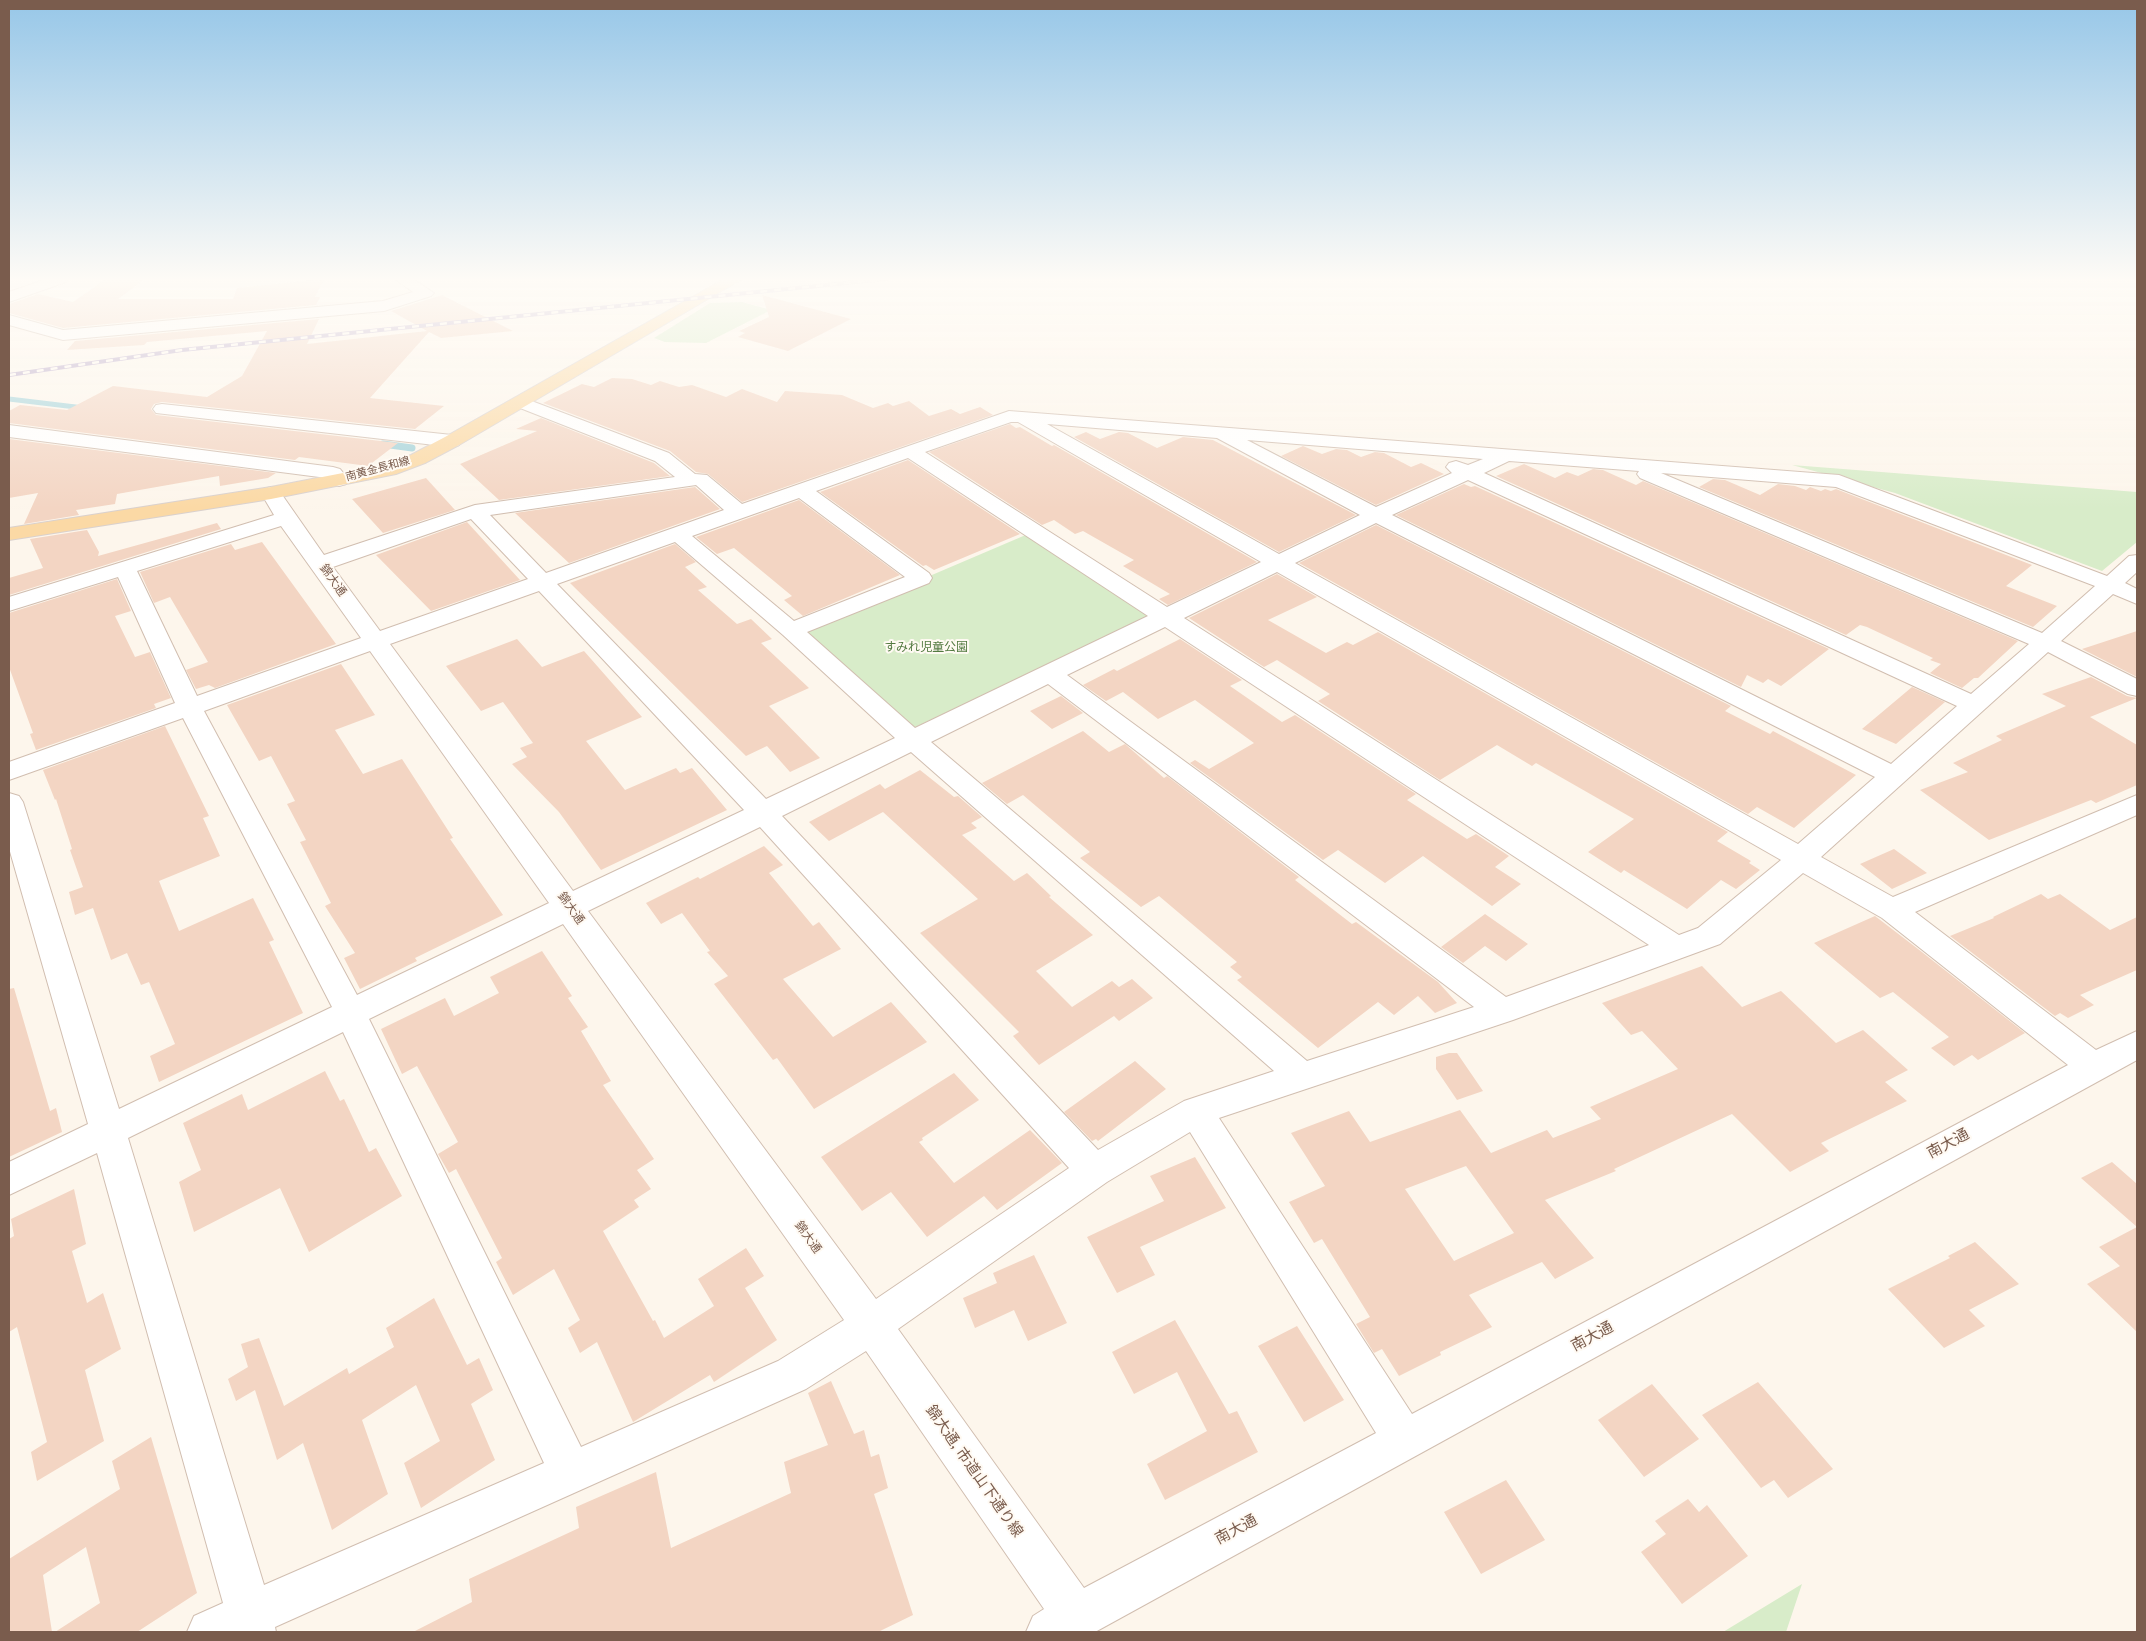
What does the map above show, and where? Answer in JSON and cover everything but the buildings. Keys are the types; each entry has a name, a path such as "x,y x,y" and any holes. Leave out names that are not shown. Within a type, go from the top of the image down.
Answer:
{"main road":[{"name":"南黄金長和線","path":"9,534 271,493 389,470 418,459 452,441 601,356"}],"street":[{"path":"521,402 662,457 691,480"},
{"path":"162,409 452,441"},
{"path":"9,770 190,708 376,640 1009,416 1839,481 2112,585 2137,597"},
{"path":"1019,416 1798,859 1892,910 2094,1067"},
{"path":"9,431 333,473 339,480"},
{"path":"1214,431 1376,515 1894,776"},
{"path":"1416,448 1975,705"},
{"path":"910,451 1675,947"},
{"path":"9,1179 1376,515 1466,472 1507,455"},
{"path":"1626,465 2075,654 2137,689"},
{"path":"320,564 475,511 691,480 700,479 740,512"},
{"path":"791,630 921,578 801,490"},
{"name":"錦大通","path":"271,493 286,518 870,1325"},
{"path":"475,511 763,813 1094,1171"},
{"path":"9,604 286,518"},
{"path":"678,534 791,630 913,740 1302,1076"},
{"path":"210,1632 251,1623 571,1473 792,1375 870,1325 1094,1171 1196,1111 1502,1011 1709,936 1741,911 2137,562"},
{"path":"124,567 190,708 351,1014 571,1473"},
{"path":"1050,674 1502,1011"},
{"path":"9,802 108,1131 251,1623"},
{"path":"1892,910 2137,804"},
{"name":"南大通","path":"1063,1625 2137,1044"},
{"path":"1196,1111 1404,1440"},
{"name":"錦大通, 市道山下通り線","path":"870,1325 1063,1625"}],"green space":[{"path":"1792,465 2137,492 2137,542 2102,571 1895,493"},
{"name":"すみれ児童公園","path":"1028,534 1148,610 1149,618 911,729 803,630"},
{"path":"1802,1584 1786,1632 1723,1632"}],"waterway":[{"path":"9,399 84,408"},
{"path":"383,444 412,448"}],"railway":[{"path":"9,375 143,356"}]}
